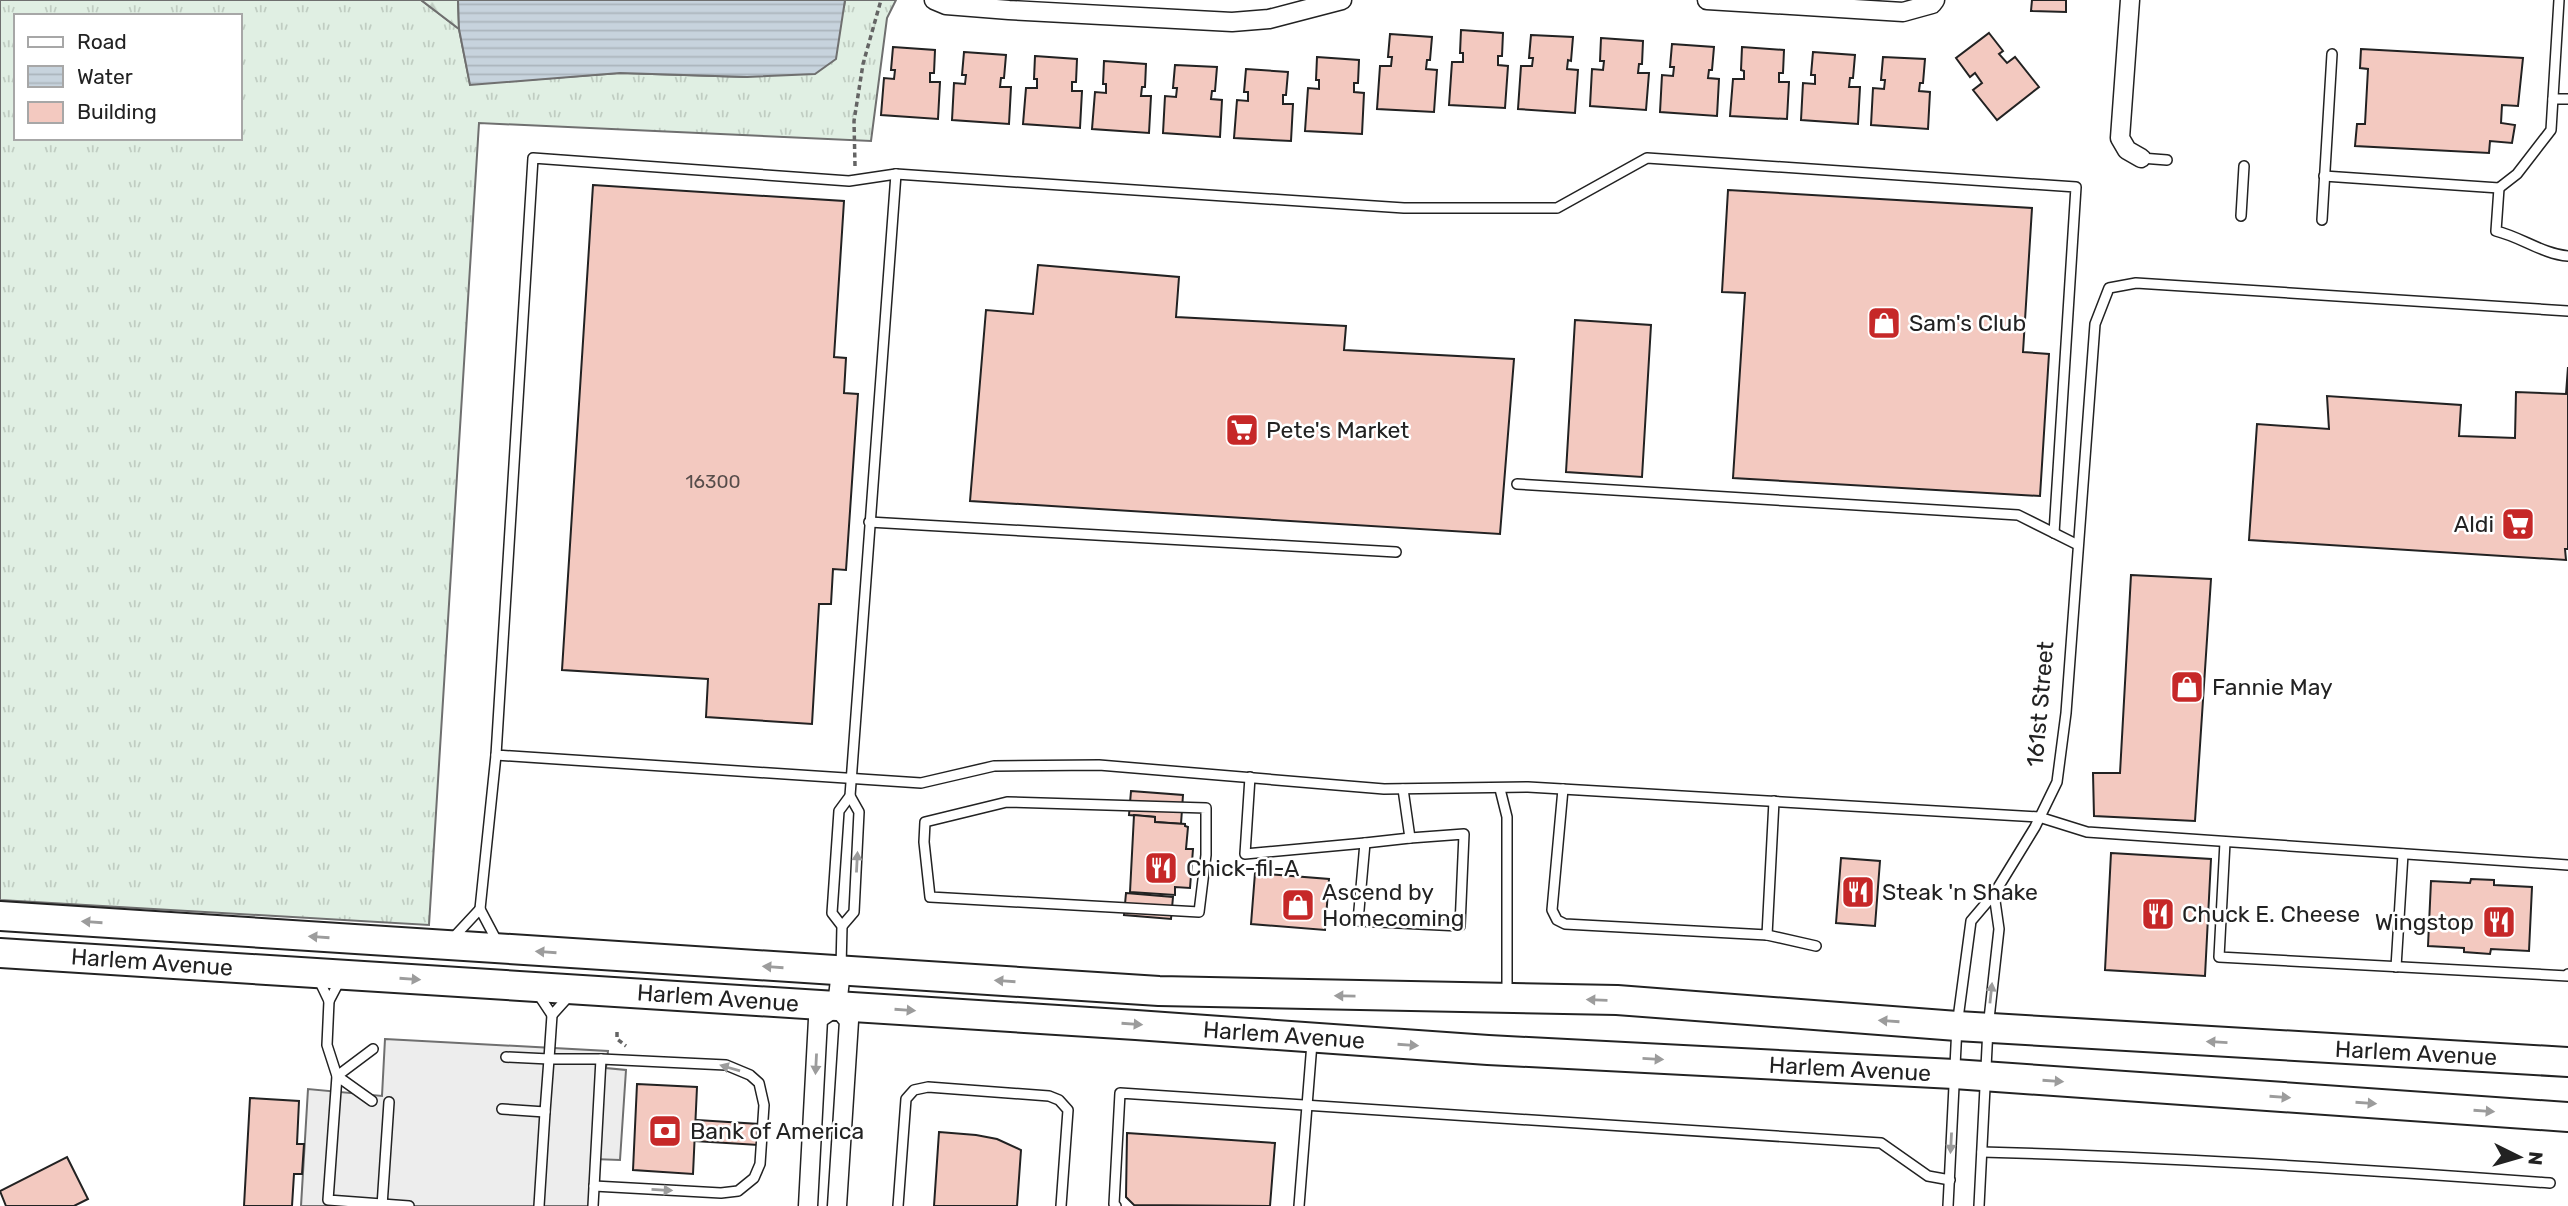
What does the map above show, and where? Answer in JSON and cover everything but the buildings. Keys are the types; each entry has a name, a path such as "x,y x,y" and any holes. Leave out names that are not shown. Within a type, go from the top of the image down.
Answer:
{"main road":[{"name":"Harlem Avenue","path":"0,916 1159,991 1616,1000 1957,1026 2568,1062"},
{"name":"Harlem Avenue","path":"0,953 1500,1051 1954,1074 2568,1117"}],"street":[{"path":"934,0 946,5 1009,10 1232,22 1269,19 1342,0"},
{"path":"1707,0 1903,12 1933,2"},
{"path":"2130,0 2120,138 2127,150 2141,158"},
{"path":"837,1206 849,1021 837,1006 841,971"},
{"path":"808,1206 818,1019 837,1006"}],"lane":[{"path":"2324,176 2499,188 2517,174 2551,130 2559,0"},
{"path":"2322,220 2332,54"},
{"path":"2553,99 2568,99"},
{"path":"501,949 480,909 496,755 533,158 855,180 896,174 1404,208 1557,208 1647,158 2076,187 2054,533"},
{"path":"2141,158 2166,160"},
{"path":"2241,216 2244,166"},
{"path":"841,971 842,926 832,913 838,811 849,796 851,778 896,174"},
{"path":"2499,188 2496,232 2510,234 2557,255 2568,256"},
{"name":"161st Street","path":"1948,1206 1957,1026 1971,921 1994,894 2057,782 2066,713 2095,324 2109,288 2136,283 2568,311"},
{"path":"1517,484 2018,515 2078,545"},
{"path":"869,522 1396,552"},
{"path":"496,755 921,782 994,766 1099,765 1403,789 1528,787 2039,817 2087,832 2568,865"},
{"path":"1250,777 1245,854 1410,838 1464,834 1460,926 1358,921 1365,843"},
{"path":"1403,789 1410,838"},
{"path":"1500,789 1507,817 1507,997"},
{"path":"1563,789 1552,910 1557,920 1565,924 1767,935 1816,946"},
{"path":"842,926 855,912 859,812 849,796"},
{"path":"1767,935 1774,801"},
{"path":"1007,802 1098,804 1206,808 1206,855 1199,912 930,897 923,842 925,822 1007,802"},
{"path":"2225,842 2219,957 2568,974"},
{"path":"2396,967 2403,854"},
{"path":"1979,1206 1988,1028 1999,929 1994,894"},
{"path":"446,946 480,909"},
{"path":"330,974 327,1045 337,1076 328,1200 409,1206"},
{"path":"329,1001 330,974"},
{"path":"533,986 552,1015 539,1206"},
{"path":"552,1015 575,989"},
{"path":"1299,1206 1312,1037"},
{"path":"337,1076 373,1049"},
{"path":"506,1057 726,1065 750,1074 759,1083 764,1105 761,1164 754,1178 738,1191 722,1193 594,1186"},
{"path":"593,1206 601,1059"},
{"path":"337,1076 372,1101"},
{"path":"898,1206 906,1099 914,1090 928,1087 1049,1096 1059,1100 1068,1110 1061,1206"},
{"path":"1116,1206 1120,1093 1881,1143 1928,1176 1950,1181"},
{"path":"382,1205 389,1102"},
{"path":"502,1109 545,1112"},
{"path":"1982,1152 2246,1161 2550,1183"}],"path":[{"path":"855,180 854,121 863,64 881,0"},
{"path":"617,1032 617,1039 632,1050"}],"green space":[{"path":"0,0 421,0 459,29 470,84 620,73 747,77 844,7 845,0 896,0 887,18 871,141 479,123 429,925 0,900"},
{"path":"421,0 458,0 459,29"}],"shaded area":[{"path":"385,1039 608,1051 606,1068 626,1070 620,1160 593,1159 589,1206 301,1206 308,1089 382,1096"}],"water":[{"path":"458,0 845,0 836,59 815,74 747,77 620,73 470,85 459,29"}],"place":[{"name":"Sam's Club","path":"1884,323"},
{"name":"Pete's Market","path":"1242,430"},
{"name":"Aldi","path":"2518,524"},
{"name":"Fannie May","path":"2187,687"},
{"name":"Chick-fil-A","path":"1161,868"},
{"name":"Steak 'n Shake","path":"1858,892"},
{"name":"Ascend by Homecoming","path":"1298,905"},
{"name":"Chuck E. Cheese","path":"2158,914"},
{"name":"Wingstop","path":"2499,922"},
{"name":"Bank of America","path":"665,1131"}]}
